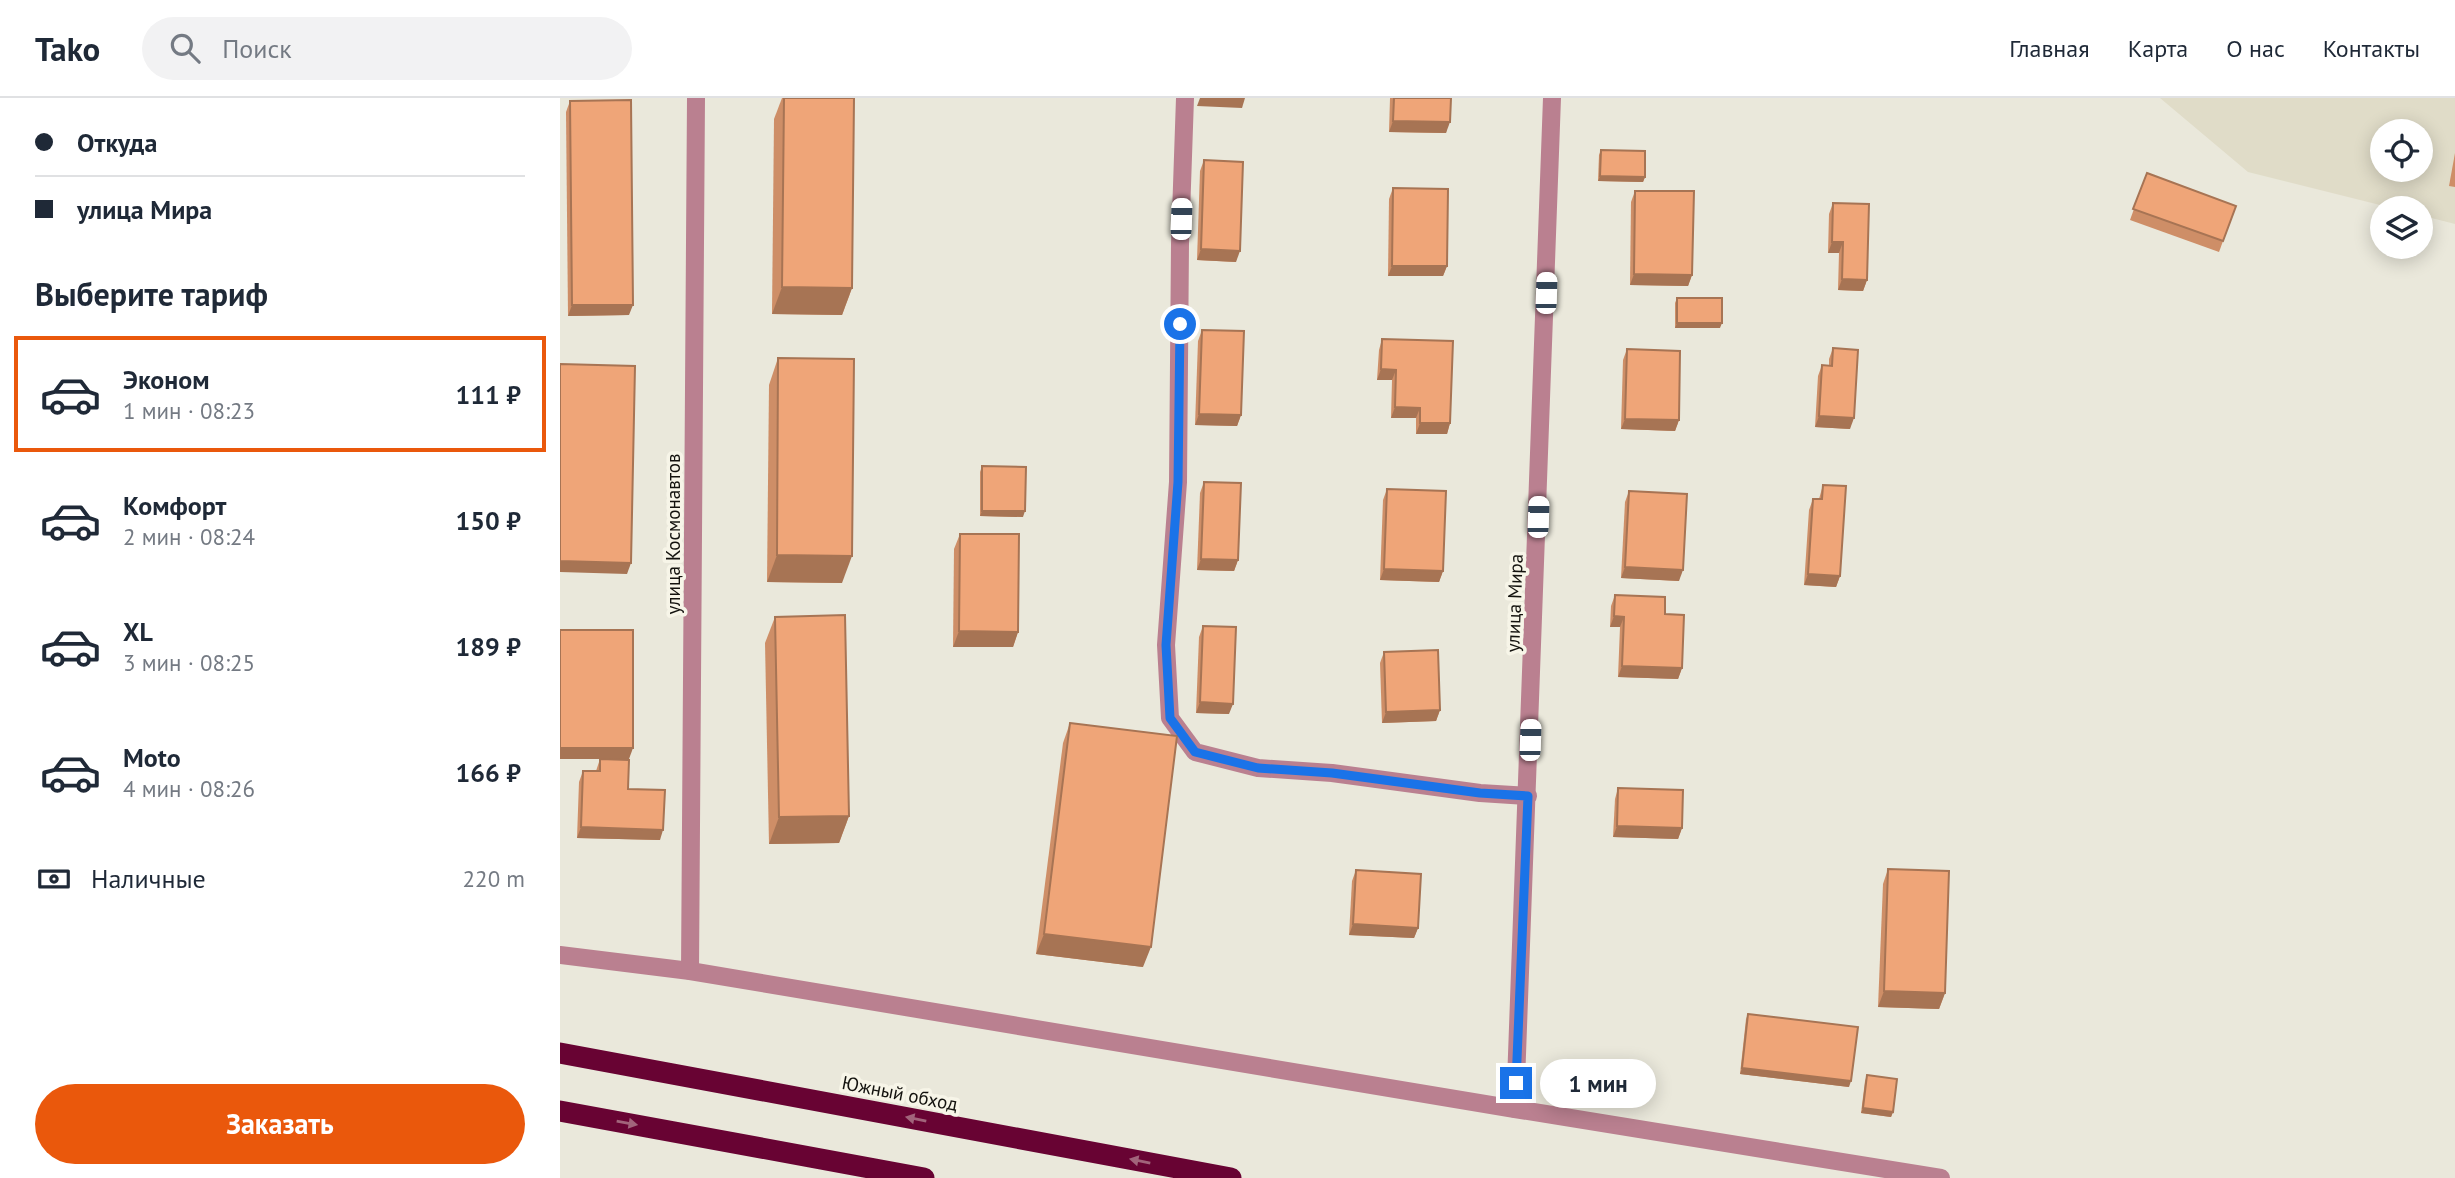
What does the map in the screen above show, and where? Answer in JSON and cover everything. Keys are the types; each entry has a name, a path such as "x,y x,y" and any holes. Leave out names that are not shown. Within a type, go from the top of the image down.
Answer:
{"highway":[{"name":"Южный обход","path":"560,1053 1231,1178"},
{"path":"560,1111 924,1178"}],"street":[{"name":"улица Космонавтов","path":"690,971 696,98"},
{"path":"1185,98 1180,244 1178,482 1166,645 1170,718 1195,752 1258,768 1332,773 1480,793 1528,796"},
{"name":"улица Мира","path":"1515,1110 1552,98"},
{"path":"560,955 690,971 1515,1110 1941,1178"}],"shaded area":[{"path":"2160,98 2455,98 2455,224 2433,218 2433,196 2370,196 2370,202 2248,172"}],"building":[{"path":"784,98 854,98 852,288 782,287"},
{"path":"1394,98 1451,98 1450,122 1393,121"},
{"path":"631,100 633,305 572,305 570,101"},
{"path":"1601,150 1645,151 1645,177 1600,176"},
{"path":"1204,160 1243,162 1240,251 1201,249"},
{"path":"2147,173 2236,206 2223,241 2133,209"},
{"path":"1393,188 1448,189 1447,266 1392,266"},
{"path":"1635,191 1694,191 1692,275 1634,274"},
{"path":"1833,203 1869,204 1867,280 1842,279 1843,242 1832,242"},
{"path":"1677,298 1722,298 1722,323 1677,323"},
{"path":"1202,330 1244,331 1241,415 1199,414"},
{"path":"1382,339 1453,341 1450,423 1420,423 1420,408 1395,407 1396,370 1381,369"},
{"path":"1833,348 1858,350 1854,418 1819,416 1822,365 1832,366"},
{"path":"1627,349 1680,351 1679,420 1625,419"},
{"path":"778,358 854,359 852,556 777,555"},
{"path":"560,364 635,366 631,563 560,561"},
{"path":"982,466 1026,467 1025,511 982,511"},
{"path":"1204,482 1241,483 1238,560 1201,559"},
{"path":"1823,485 1846,486 1840,576 1808,574 1813,499 1822,499"},
{"path":"1387,489 1446,491 1443,571 1384,569"},
{"path":"1629,491 1687,494 1683,570 1625,567"},
{"path":"960,534 1019,534 1018,632 959,631"},
{"path":"1615,595 1665,597 1665,614 1684,615 1682,668 1622,666 1624,617 1614,616"},
{"path":"845,615 849,816 779,817 775,617"},
{"path":"1203,626 1236,627 1233,704 1200,702"},
{"path":"560,630 633,630 633,748 560,748"},
{"path":"1438,650 1440,710 1386,712 1384,652"},
{"path":"1070,723 1177,736 1151,947 1044,934"},
{"path":"600,759 629,760 628,789 665,790 663,830 581,827 583,771 600,771"},
{"path":"1618,788 1683,790 1682,828 1617,826"},
{"path":"1888,869 1949,871 1945,993 1884,991"},
{"path":"1356,870 1421,874 1418,928 1353,924"},
{"path":"1748,1014 1858,1027 1851,1081 1742,1068"},
{"path":"1867,1075 1897,1079 1893,1112 1863,1108"}],"route":[{"path":"1180,324 1178,482 1166,645 1170,718 1195,752 1258,768 1332,773 1480,793 1528,796 1516,1083"}]}
